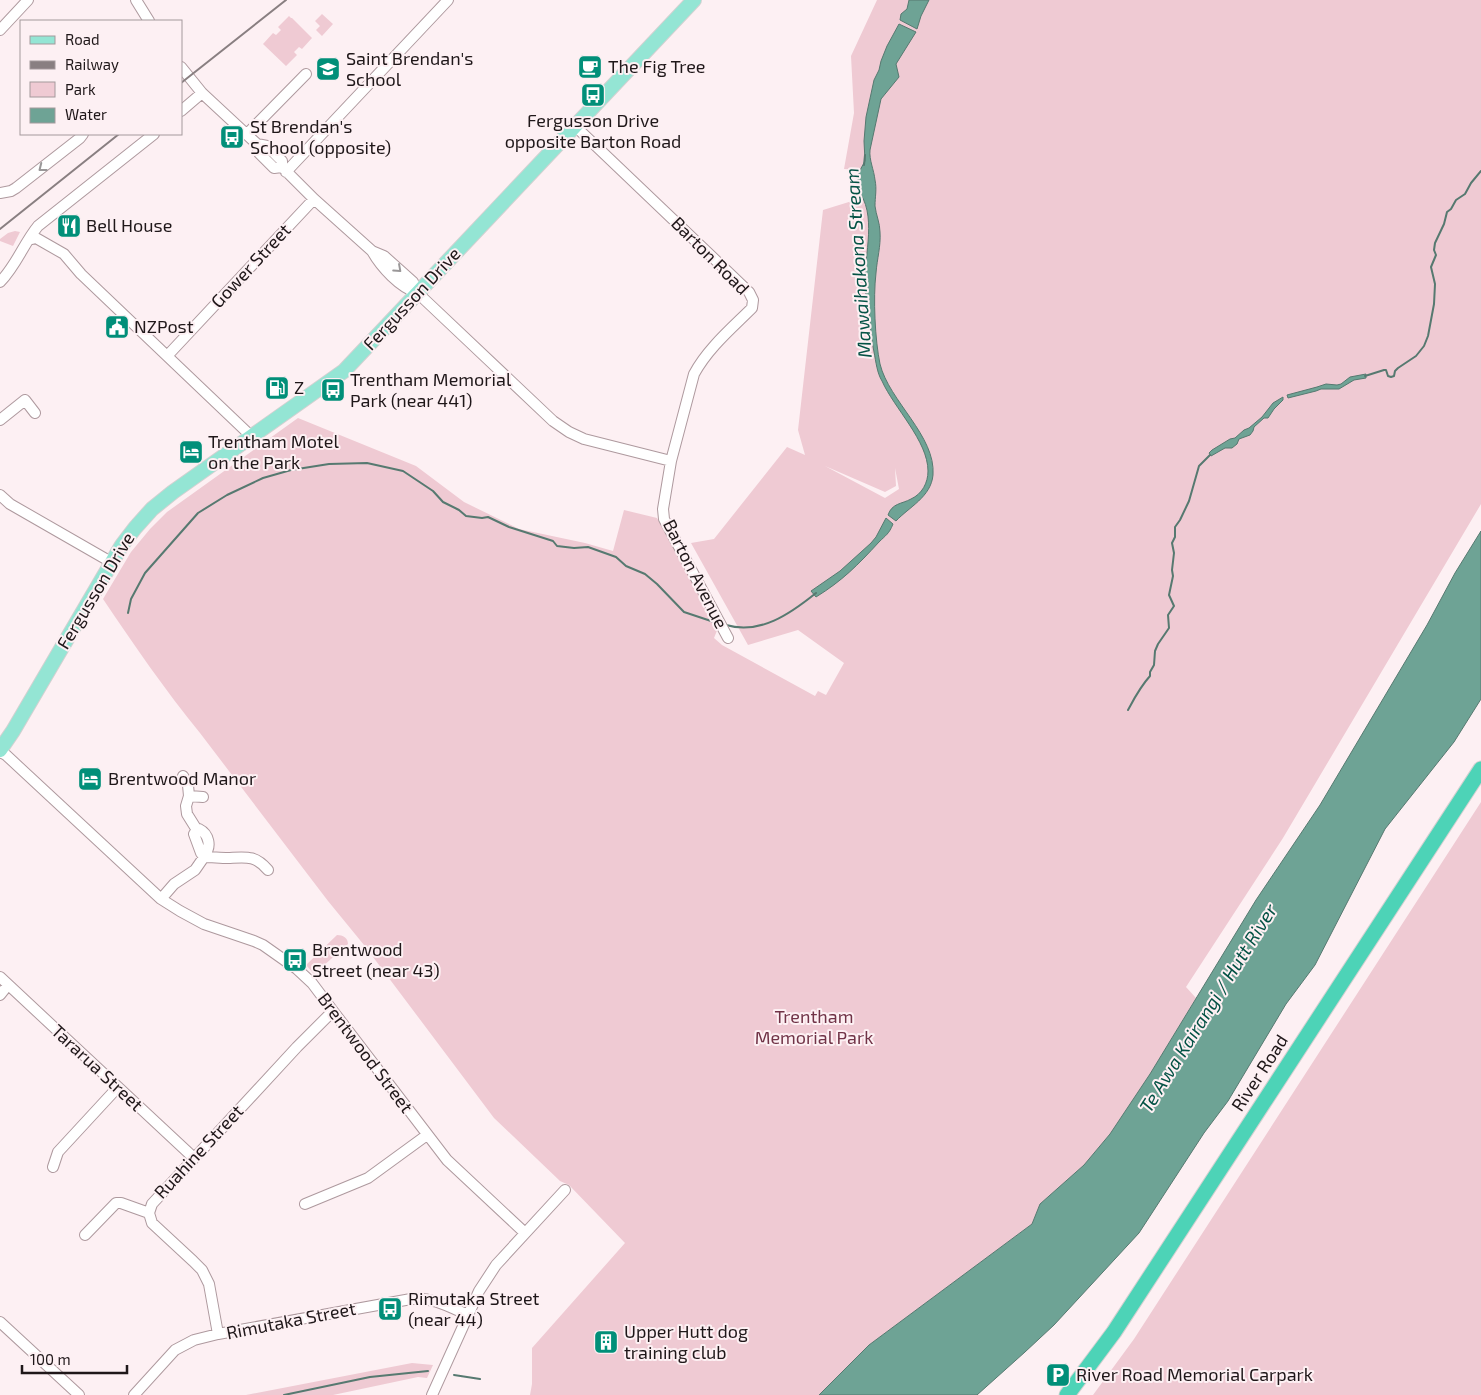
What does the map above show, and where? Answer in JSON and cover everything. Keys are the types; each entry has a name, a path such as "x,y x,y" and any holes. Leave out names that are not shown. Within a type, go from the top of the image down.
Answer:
{"highway":[{"name":"River Road","path":"1068,1395 1125,1316 1481,769"},
{"name":"River Road","path":"1078,1395 1170,1262 1481,785"}],"main road":[{"name":"Fergusson Drive","path":"0,751 14,731 111,562 135,528 152,509 173,492 344,371 694,0"}],"street":[{"path":"0,30 28,0"},
{"path":"136,0 148,20"},
{"path":"284,170 448,0"},
{"path":"182,68 202,92 258,144 259,153 274,168 284,170 372,251 378,262 407,289 418,293 553,421 568,432 584,439 671,461"},
{"path":"247,134 306,74"},
{"path":"182,110 202,92"},
{"name":"Barton Road","path":"575,126 749,292 753,300 752,308 700,362 694,374 671,461"},
{"path":"0,282 44,220 153,135"},
{"path":"0,193 16,188 81,136"},
{"name":"Gower Street","path":"168,355 314,199"},
{"path":"44,220 43,234 52,247"},
{"path":"31,238 36,238 64,254 81,274 251,436"},
{"path":"31,238 33,243 81,274"},
{"path":"0,420 25,400 35,413"},
{"name":"Barton Avenue","path":"671,461 663,509 664,519 728,638"},
{"path":"0,495 10,504 111,562"},
{"name":"Brentwood Street","path":"0,751 161,899 198,921 254,941 271,950 297,969 312,983 447,1160 525,1232"},
{"path":"184,776 188,785 189,796 186,806 187,814 197,830 194,834 201,853 204,856 223,858 250,857 262,863 268,870"},
{"path":"189,796 204,797"},
{"path":"161,899 174,884 195,870 204,856"},
{"name":"Tararua Street","path":"0,977 194,1158"},
{"path":"0,994 8,985"},
{"name":"Ruahine Street","path":"218,1334 209,1284 202,1270 152,1223 150,1213 152,1204 297,1047 333,1011"},
{"path":"53,1167 58,1152 118,1087"},
{"path":"305,1204 368,1178 427,1135"},
{"path":"432,1395 479,1291 496,1265 565,1190"},
{"path":"85,1235 116,1203 150,1213"},
{"name":"Rimutaka Street","path":"134,1395 176,1350 194,1340 218,1334 423,1298 434,1300 468,1315"},
{"path":"0,1322 75,1394"}],"green space":[{"name":"Trentham Memorial Park","path":"877,0 1481,0 1481,504 1283,838 1186,987 1196,998 1150,1074 1110,1134 1084,1165 1040,1204 1032,1224 869,1345 819,1395 530,1395 532,1384 532,1348 625,1243 569,1185 560,1181 494,1118 364,945 174,700 103,599 131,552 167,512 298,418 416,466 464,502 519,529 613,551 624,510 657,518 718,628 714,638 722,645 815,696 818,691 826,695 844,663 798,630 748,645 691,543 714,539 787,447 805,455 798,430 823,210 865,197 860,170 844,169 854,113 851,56","holes":["825,466 885,492 896,486 895,468 899,489 885,498"]},
{"path":"322,14 333,24 322,36 316,30 320,26 315,21"},
{"path":"289,16 312,38 302,49 299,47 294,52 297,55 286,66 263,44 273,33 276,35 281,30 278,27"},
{"path":"20,232 13,246 0,241 8,233"},
{"path":"1481,802 1481,1395 1093,1395 1134,1339"},
{"path":"337,935 345,937 348,944 314,974 306,965"},
{"path":"412,1363 433,1365 427,1378 418,1377 333,1395 246,1395"}],"water":[{"path":"909,0 929,0 917,29 900,20 901,14 907,9"},
{"path":"899,24 916,32 896,64 899,77 881,99 870,150 876,183 875,206 880,232 875,283 876,331 878,354 885,378 927,446 932,461 933,475 924,496 896,521 888,515 892,508 911,499 926,484 928,475 927,460 917,436 887,391 878,371 865,288 869,235 867,210 857,189 859,172 865,161 866,117 874,80 887,46"},
{"path":"1366,374 1366,378 1354,380 1339,389 1321,389 1288,398 1287,395 1326,384 1341,384 1350,377"},
{"path":"1283,397 1283,400 1268,418 1264,418 1254,427 1250,435 1239,439 1232,448 1225,448 1211,456 1209,453 1212,450 1249,428 1262,417 1273,403"},
{"path":"886,518 893,524 887,534 849,572 816,597 811,591 840,571 871,543"},
{"name":"Te Awa Kairangi / Hutt River","path":"1481,531 1481,699 1454,742 1385,829 1315,965 1286,1004 1228,1101 1204,1133 1139,1233 1054,1325 977,1395 819,1395 869,1345 1032,1224 1040,1204 1084,1165 1110,1134 1150,1074 1256,900 1320,805"}],"waterway":[{"name":"Mawaihakona Stream","path":"864,165 865,155"},
{"path":"1365,376 1384,370 1386,370 1388,376 1394,376 1395,371 1416,356 1424,346 1428,336 1434,304 1435,284 1431,267 1436,255 1434,250 1435,243 1444,224 1447,212 1456,200 1465,194 1481,171"},
{"path":"1128,710 1140,688 1150,676 1154,665 1155,651 1169,628 1168,615 1174,606 1169,595 1173,576 1174,553 1172,543 1175,537 1175,527 1189,501 1199,466 1210,455"},
{"name":"Mawaihakona Stream","path":"128,613 131,599 145,573 198,513 227,495 263,478 291,470 329,464 367,463 403,471 433,491 443,502 466,516 488,517 509,527 553,541 557,546 588,547 616,557 626,566 645,574 684,612 714,622"},
{"name":"Mawaihakona Stream","path":"726,625 739,627 763,625 785,615 816,593"},
{"path":"284,1395 370,1377 428,1371"},
{"path":"454,1375 480,1379"}],"railway":[{"path":"182,82 286,0"},
{"path":"0,229 118,135"}],"place":[{"name":"The Fig Tree","path":"590,67"},
{"name":"Saint Brendan's School","path":"328,69"},
{"name":"Fergusson Drive opposite Barton Road","path":"593,95"},
{"name":"St Brendan's School (opposite)","path":"232,137"},
{"name":"Bell House","path":"69,226"},
{"name":"NZPost","path":"117,327"},
{"name":"Z","path":"277,388"},
{"name":"Trentham Memorial Park (near 441)","path":"333,390"},
{"name":"Trentham Motel on the Park","path":"191,452"},
{"name":"Brentwood Manor","path":"90,779"},
{"name":"Brentwood Street (near 43)","path":"295,960"},
{"name":"Rimutaka Street (near 44)","path":"390,1309"},
{"name":"Upper Hutt dog training club","path":"606,1342"},
{"name":"River Road Memorial Carpark","path":"1058,1375"}]}
